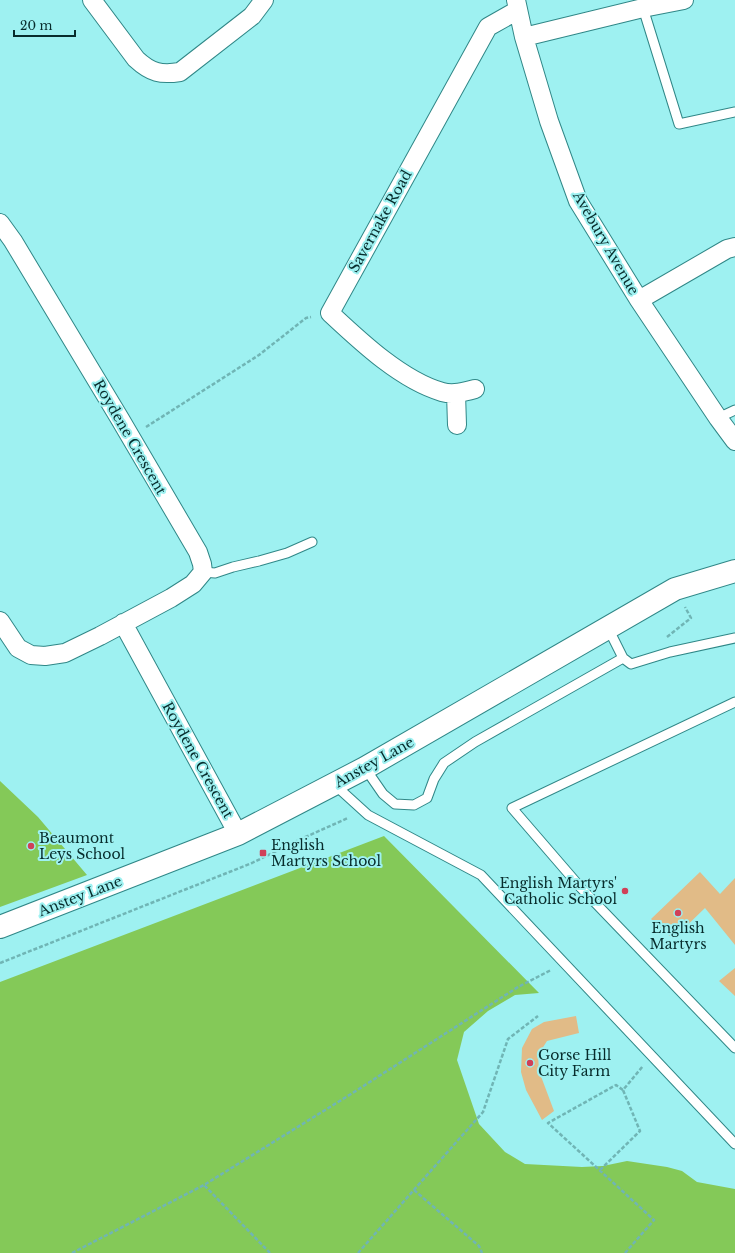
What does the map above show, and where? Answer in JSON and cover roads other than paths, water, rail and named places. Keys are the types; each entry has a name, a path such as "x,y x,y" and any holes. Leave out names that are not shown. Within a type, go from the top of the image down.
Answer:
{"main road":[{"name":"Anstey Lane","path":"0,927 238,834 365,768 675,589 735,570"}],"street":[{"path":"92,0 136,59 144,66 160,73 171,74 180,72 252,16 264,0"},
{"path":"524,37 643,8 684,0"},
{"name":"Avebury Avenue","path":"517,5 524,37 549,121 578,201 639,300 735,441"},
{"name":"Savernake Road","path":"456,393 443,392 410,378 365,345 330,313 488,27 517,5"},
{"name":"Roydene Crescent","path":"0,223 14,241 198,552 203,572"},
{"path":"639,300 727,249 735,247"},
{"path":"457,425 456,393 475,389"},
{"path":"0,621 18,648 31,655 46,656 64,653 147,612 193,584 203,572"},
{"name":"Roydene Crescent","path":"123,623 238,834"}],"lane":[{"path":"643,8 679,124 735,112"},
{"path":"718,418 735,410"},
{"path":"203,572 215,573 259,561 287,553 312,542"},
{"path":"608,628 623,658 632,664 670,652 735,638"},
{"path":"365,768 383,794 395,804 414,805 427,798 434,779 444,762 475,742 623,658"},
{"path":"735,702 512,808 581,888 735,1048"},
{"path":"335,784 368,815 481,875 735,1144"}],"place":[{"name":"Beaumont Leys School","path":"31,846"},
{"name":"English Martyrs School","path":"263,853"},
{"name":"English Martyrs' Catholic School","path":"625,891"},
{"name":"English Martyrs","path":"678,913"},
{"name":"Gorse Hill City Farm","path":"530,1063"}]}
